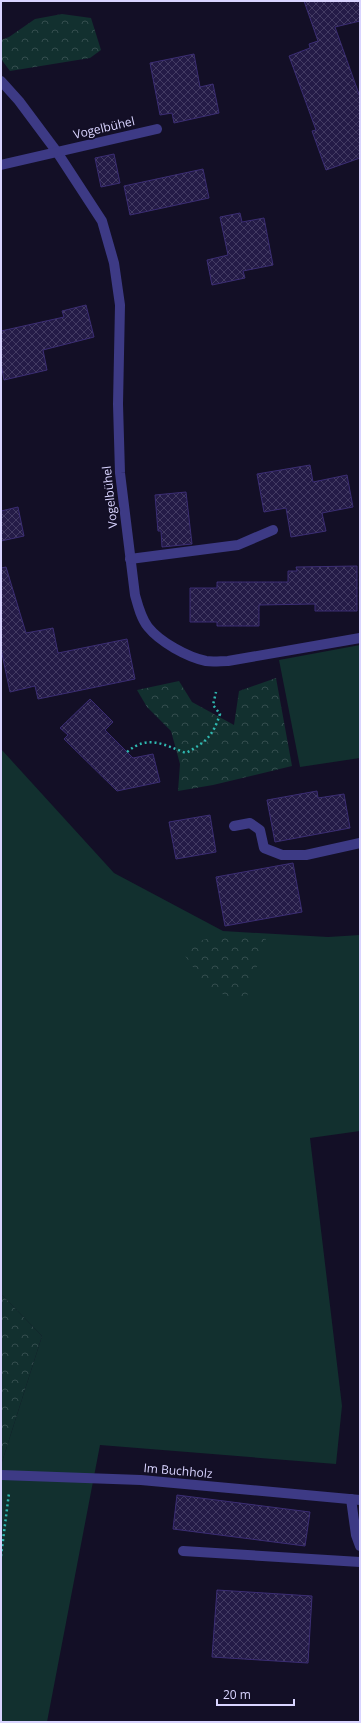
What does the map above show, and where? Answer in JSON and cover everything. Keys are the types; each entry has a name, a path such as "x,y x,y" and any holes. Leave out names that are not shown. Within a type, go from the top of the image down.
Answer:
{"street":[{"name":"Vogelbühel","path":"1,81 19,101 57,152 102,221 114,263 120,305 118,404 120,473 135,596 139,611 148,627 166,643 186,655 207,661 228,661 360,638"},
{"name":"Vogelbühel","path":"1,165 157,129"},
{"path":"130,559 238,545 273,530"},
{"path":"234,826 250,823 260,830 264,848 282,855 306,855 360,843"},
{"name":"Im Buchholz","path":"4,1476 141,1480 356,1499 356,1536 360,1546"},
{"path":"183,1551 360,1562"}],"path":[{"path":"127,752 134,746 147,742 165,744 186,753 198,746 209,738 220,714 213,705 216,692"},
{"path":"1,1556 10,1499 4,1476"}],"green space":[{"path":"62,14 91,18 101,50 90,58 10,71 1,59 1,40 9,37 35,19"},
{"path":"360,645 360,758 300,767 279,660"},
{"path":"276,678 292,766 213,785 178,791 180,764 171,731 147,707 137,690 179,681 192,702 234,725 239,691"},
{"path":"1,749 114,873 223,931 328,937 360,935 360,1131 310,1138 342,1406 336,1464 100,1445 47,1722 1,1722 1,1465 42,1336 1,1294"},
{"path":"244,935 266,939 245,1002 208,989 181,950 196,942 217,936"},
{"path":"1,1294 42,1336 1,1465"}],"building":[{"path":"304,1 360,1 360,21 335,27 360,97 360,158 326,170 312,131 316,130 289,56 310,48 309,44 318,41"},
{"path":"194,54 200,87 213,84 219,113 174,123 172,113 160,115 150,63"},
{"path":"114,154 120,183 101,187 95,158"},
{"path":"203,169 209,198 130,215 124,186"},
{"path":"240,213 242,222 264,218 273,265 243,271 245,278 212,285 207,260 228,255 220,217"},
{"path":"86,305 94,337 43,350 47,370 4,380 1,364 1,331 64,317 62,311"},
{"path":"310,465 313,482 347,475 353,507 322,513 326,531 291,537 286,508 264,512 257,474"},
{"path":"186,492 192,544 162,547 161,531 158,531 155,495"},
{"path":"18,507 24,536 1,541 1,511"},
{"path":"357,566 357,611 315,611 315,604 259,605 259,626 217,626 217,622 190,622 190,588 217,588 217,582 288,582 288,571 297,571 296,567"},
{"path":"6,567 26,633 53,628 58,653 127,639 135,679 38,699 35,686 10,692 1,649 1,568"},
{"path":"90,699 113,722 105,730 133,758 153,754 160,782 117,791 64,739 68,735 60,728"},
{"path":"317,791 318,798 344,794 350,828 275,842 267,800"},
{"path":"210,815 216,852 176,859 169,822"},
{"path":"293,863 302,912 225,926 216,877"},
{"path":"177,1495 310,1512 305,1546 173,1529"},
{"path":"217,1590 312,1596 308,1663 212,1657"}]}
